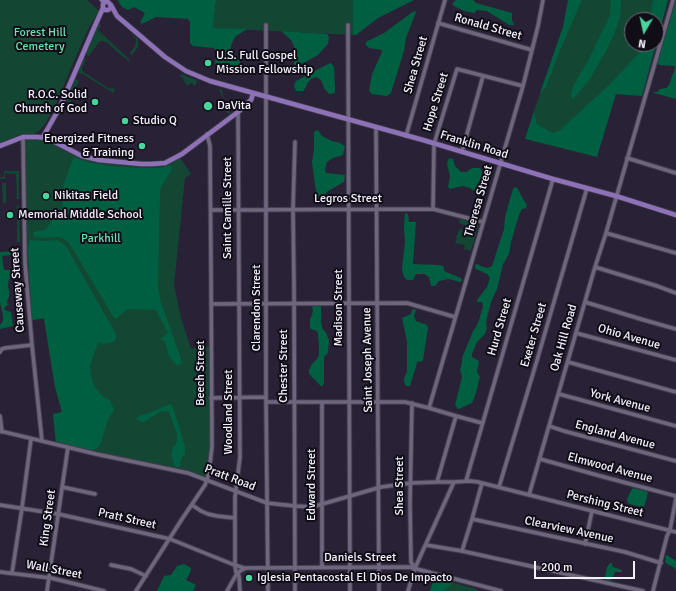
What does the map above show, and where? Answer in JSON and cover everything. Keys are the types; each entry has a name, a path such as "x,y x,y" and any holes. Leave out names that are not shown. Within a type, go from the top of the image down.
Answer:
{"main road":[{"name":"Franklin Road","path":"98,0 107,4 113,14 165,57 186,71 210,81 616,196 676,215"},
{"path":"43,138 60,107 94,28 107,4"},
{"path":"0,146 23,137 37,137 53,141 73,152 90,158 117,162 152,164 165,163 173,159 238,112 251,100 253,94"}],"street":[{"name":"Shea Street","path":"406,136 445,0"},
{"name":"Theresa Street","path":"429,408 523,86 543,0"},
{"name":"Oak Hill Road","path":"529,495 673,0"},
{"name":"Ronald Street","path":"438,23 532,50"},
{"name":"Clarendon Street","path":"266,25 266,402 268,591"},
{"name":"Madison Street","path":"348,25 350,591"},
{"name":"Hope Street","path":"433,209 434,144 457,69 523,86"},
{"path":"462,152 483,76"},
{"name":"Saint Camille Street","path":"238,112 239,304"},
{"name":"Saint Joseph Avenue","path":"376,128 379,591"},
{"name":"Beech Street","path":"136,591 205,485 210,462 212,446 211,210 210,146 207,134"},
{"name":"Causeway Street","path":"23,137 25,263 42,441"},
{"name":"Chester Street","path":"295,142 293,209 295,591"},
{"path":"628,158 676,173"},
{"name":"Hurd Street","path":"466,481 553,179"},
{"name":"Exeter Street","path":"499,487 587,188"},
{"name":"Legros Street","path":"211,210 433,209 483,222"},
{"path":"606,233 676,253"},
{"path":"595,267 676,293"},
{"path":"585,302 676,329"},
{"path":"211,304 407,304 455,317"},
{"name":"Woodland Street","path":"239,304 240,460 236,491 235,518 236,572 239,576 240,591"},
{"name":"Ohio Avenue","path":"576,333 676,360"},
{"path":"0,352 5,348 32,345"},
{"path":"568,362 676,392"},
{"name":"York Avenue","path":"558,394 676,426"},
{"path":"211,398 266,397"},
{"path":"266,402 412,403 482,423"},
{"name":"Edward Street","path":"322,402 322,568"},
{"name":"Shea Street","path":"412,403 410,484 411,562 415,568"},
{"path":"0,416 1,431"},
{"path":"437,482 456,416"},
{"name":"England Avenue","path":"549,426 676,461"},
{"name":"Pratt Road","path":"1,431 188,473 267,503 312,507 378,488 410,484 454,482"},
{"path":"12,573 32,439"},
{"name":"King Street","path":"47,591 68,447"},
{"name":"Elmwood Avenue","path":"540,459 676,497"},
{"path":"408,591 415,568 454,482 466,481 482,483 529,495"},
{"path":"462,551 482,483"},
{"path":"62,487 94,494"},
{"name":"Pershing Street","path":"529,495 676,532"},
{"path":"652,591 670,530 676,497"},
{"name":"Pratt Street","path":"0,505 58,514 170,539 236,566 246,568"},
{"path":"192,505 208,514 235,518"},
{"path":"585,544 592,511"},
{"name":"Clearview Avenue","path":"472,519 625,552 660,563"},
{"path":"426,545 462,551 642,591"},
{"path":"111,565 131,569 146,576"},
{"name":"Daniels Street","path":"246,568 409,567 501,591"},
{"path":"228,590 240,571 246,568"},
{"name":"Wall Street","path":"0,572 49,578 104,591"},
{"path":"228,590 235,587 240,591"}],"green space":[{"name":"Forest Hill Cemetery","path":"0,0 87,0 99,11 87,31 55,106 45,124 39,131 32,135 19,135 0,143"},
{"path":"216,0 353,0 353,35 213,28"},
{"path":"216,0 213,28 247,29 235,37 230,51 239,58 241,70 235,75 229,63 218,65 215,64 216,52 214,48 193,46 190,43 190,22 188,19 156,17 142,24 140,22 145,13 134,7 128,10 122,7 118,1"},
{"path":"353,0 414,0 378,18 356,35 353,35"},
{"path":"456,0 473,0 476,3 512,13 514,25 509,25 487,11 477,10 474,13 464,11 452,4"},
{"path":"568,0 656,0 655,12 624,12 624,52 648,52 557,135 537,124 534,111 563,27"},
{"path":"568,0 582,0 560,50 546,87 540,93 563,27"},
{"path":"611,0 621,0 620,16 617,27 607,49 590,79 572,99 572,89 588,61 610,15"},
{"path":"653,0 668,0 664,15 664,12 651,12"},
{"path":"676,0 676,99 654,93 660,89 666,88 669,85 675,68 674,66 659,65 657,63 660,52 664,52 664,40"},
{"path":"414,11 416,12 406,38 404,51 391,93 387,96 372,94 369,91 372,74 382,50 369,48 365,44 367,41 384,33"},
{"path":"100,24 101,26 98,30 129,59 130,62 108,43 102,41 99,42 88,56 86,53 95,31"},
{"path":"281,31 327,34 329,37 328,44 318,55 294,68 294,46 291,40"},
{"path":"130,33 138,39 138,47 132,55 130,53 135,46 136,39"},
{"path":"640,52 654,52 642,96 616,94 597,157 525,139 534,111 537,124 553,133 559,131 609,85"},
{"path":"84,59 86,59 82,69 83,72 110,89 115,89 113,93 79,73 78,71"},
{"path":"331,63 334,67 335,93 329,94 324,88 321,80 316,77 311,79 303,91 296,91 294,86 296,81"},
{"path":"181,74 196,80 197,83 194,86 192,83 187,86 182,77 180,78"},
{"path":"76,79 79,81 76,87 79,89 76,93 74,92 70,103 66,101"},
{"path":"219,89 222,90 225,107 230,109 237,106 230,111 230,114 226,112 223,98"},
{"path":"318,130 322,136 345,146 343,155 333,158 327,162 325,170 326,173 345,175 344,182 328,191 324,202 322,203 319,202 312,162 314,133"},
{"name":"Parkhill","path":"23,137 43,137 90,158 159,164 179,156 191,174 185,178 174,285 181,318 191,349 211,346 212,446 207,480 197,476 56,445 53,414 62,412 55,387 44,319 30,320 25,252"},
{"path":"74,157 86,162 109,166 161,168 171,166 172,169 161,187 160,194 158,288 161,302 182,362 179,365 176,365 169,356 165,342 160,339 168,333 156,310 128,309 117,318 114,318 69,243 59,237 40,238 35,237 33,234 34,232 45,230 55,214 62,209 64,183"},
{"path":"449,158 453,159 455,166 461,172 466,172 472,168 480,168 482,171 481,178 474,191 463,186 450,189 448,187 450,176 447,164"},
{"path":"4,171 19,171 19,199 15,198 17,198 16,174 5,173 5,179 0,179 0,177 4,177"},
{"path":"2,183 6,183 6,203 3,203"},
{"path":"515,187 518,189 527,205 526,208 522,209 519,215 509,254 503,264 497,289 491,302 486,322 487,328 485,334 477,342 472,354 472,357 479,361 477,372 480,377 475,396 472,403 458,409 455,405 462,377 460,370 462,358 479,320 483,306 482,302 477,302 477,300 487,287 490,278 487,274 476,269 475,265 478,264 488,268 492,266 504,229 505,217 510,199"},
{"path":"16,206 19,206 20,242 16,241"},
{"path":"405,213 408,214 409,222 416,222 413,264 440,265 444,267 444,271 461,278 462,281 460,282 449,279 439,281 435,286 431,286 429,277 424,274 416,274 413,280 407,280 404,277 402,269 405,243"},
{"path":"460,219 477,224 478,226 471,251 464,249 465,245 455,243 459,230 463,230 465,225 459,223"},
{"path":"31,240 57,240 66,246 116,334 116,339 113,342 103,344 99,342 90,367 91,376 95,387 102,396 110,400 114,410 108,420 100,445 92,450 56,442 53,414 62,412 55,387 44,318 32,320 28,249 29,242"},
{"path":"18,251 20,254 2,256 4,270 13,270 14,274 9,279 9,296 7,303 9,304 4,308 5,310 11,312 13,326 0,329 3,316 0,302 0,252"},
{"path":"321,306 322,328 329,340 328,353 324,357 323,386 321,386 309,374 312,364 319,355 317,331 310,328 310,319 313,310 312,307"},
{"path":"412,310 416,310 414,316 416,321 427,325 428,328 423,360 421,362 418,361 410,386 406,386 404,378 407,372 407,341 402,318 411,314"},
{"path":"170,404 172,405 185,446 185,454 181,459 180,466 178,467 174,465 171,455 173,447 177,441 177,434 169,412 160,412 142,422 136,419 139,416"},
{"path":"633,488 646,491 648,493 644,507 628,503 627,499"},
{"path":"666,555 676,561 676,571 675,568 665,562"},
{"path":"610,563 612,563 613,567 622,570 622,572 615,572 609,581 606,580 605,576 607,567"},
{"path":"184,564 191,568 186,580 196,585 193,591 157,591 164,576 171,575 177,566"},
{"path":"434,578 451,582 451,585 444,591 430,591"},
{"path":"451,582 476,589 477,591 444,591 451,585"}],"place":[{"name":"U.S. Full Gospel Mission Fellowship","path":"208,63"},
{"name":"R.O.C. Solid Church of God","path":"95,102"},
{"name":"DaVita","path":"208,106"},
{"name":"Studio Q","path":"125,121"},
{"name":"Energized Fitness & Training","path":"142,146"},
{"name":"Nikitas Field","path":"46,196"},
{"name":"Memorial Middle School","path":"10,215"},
{"name":"Iglesia Pentacostal El Dios De Impacto","path":"249,578"}]}
